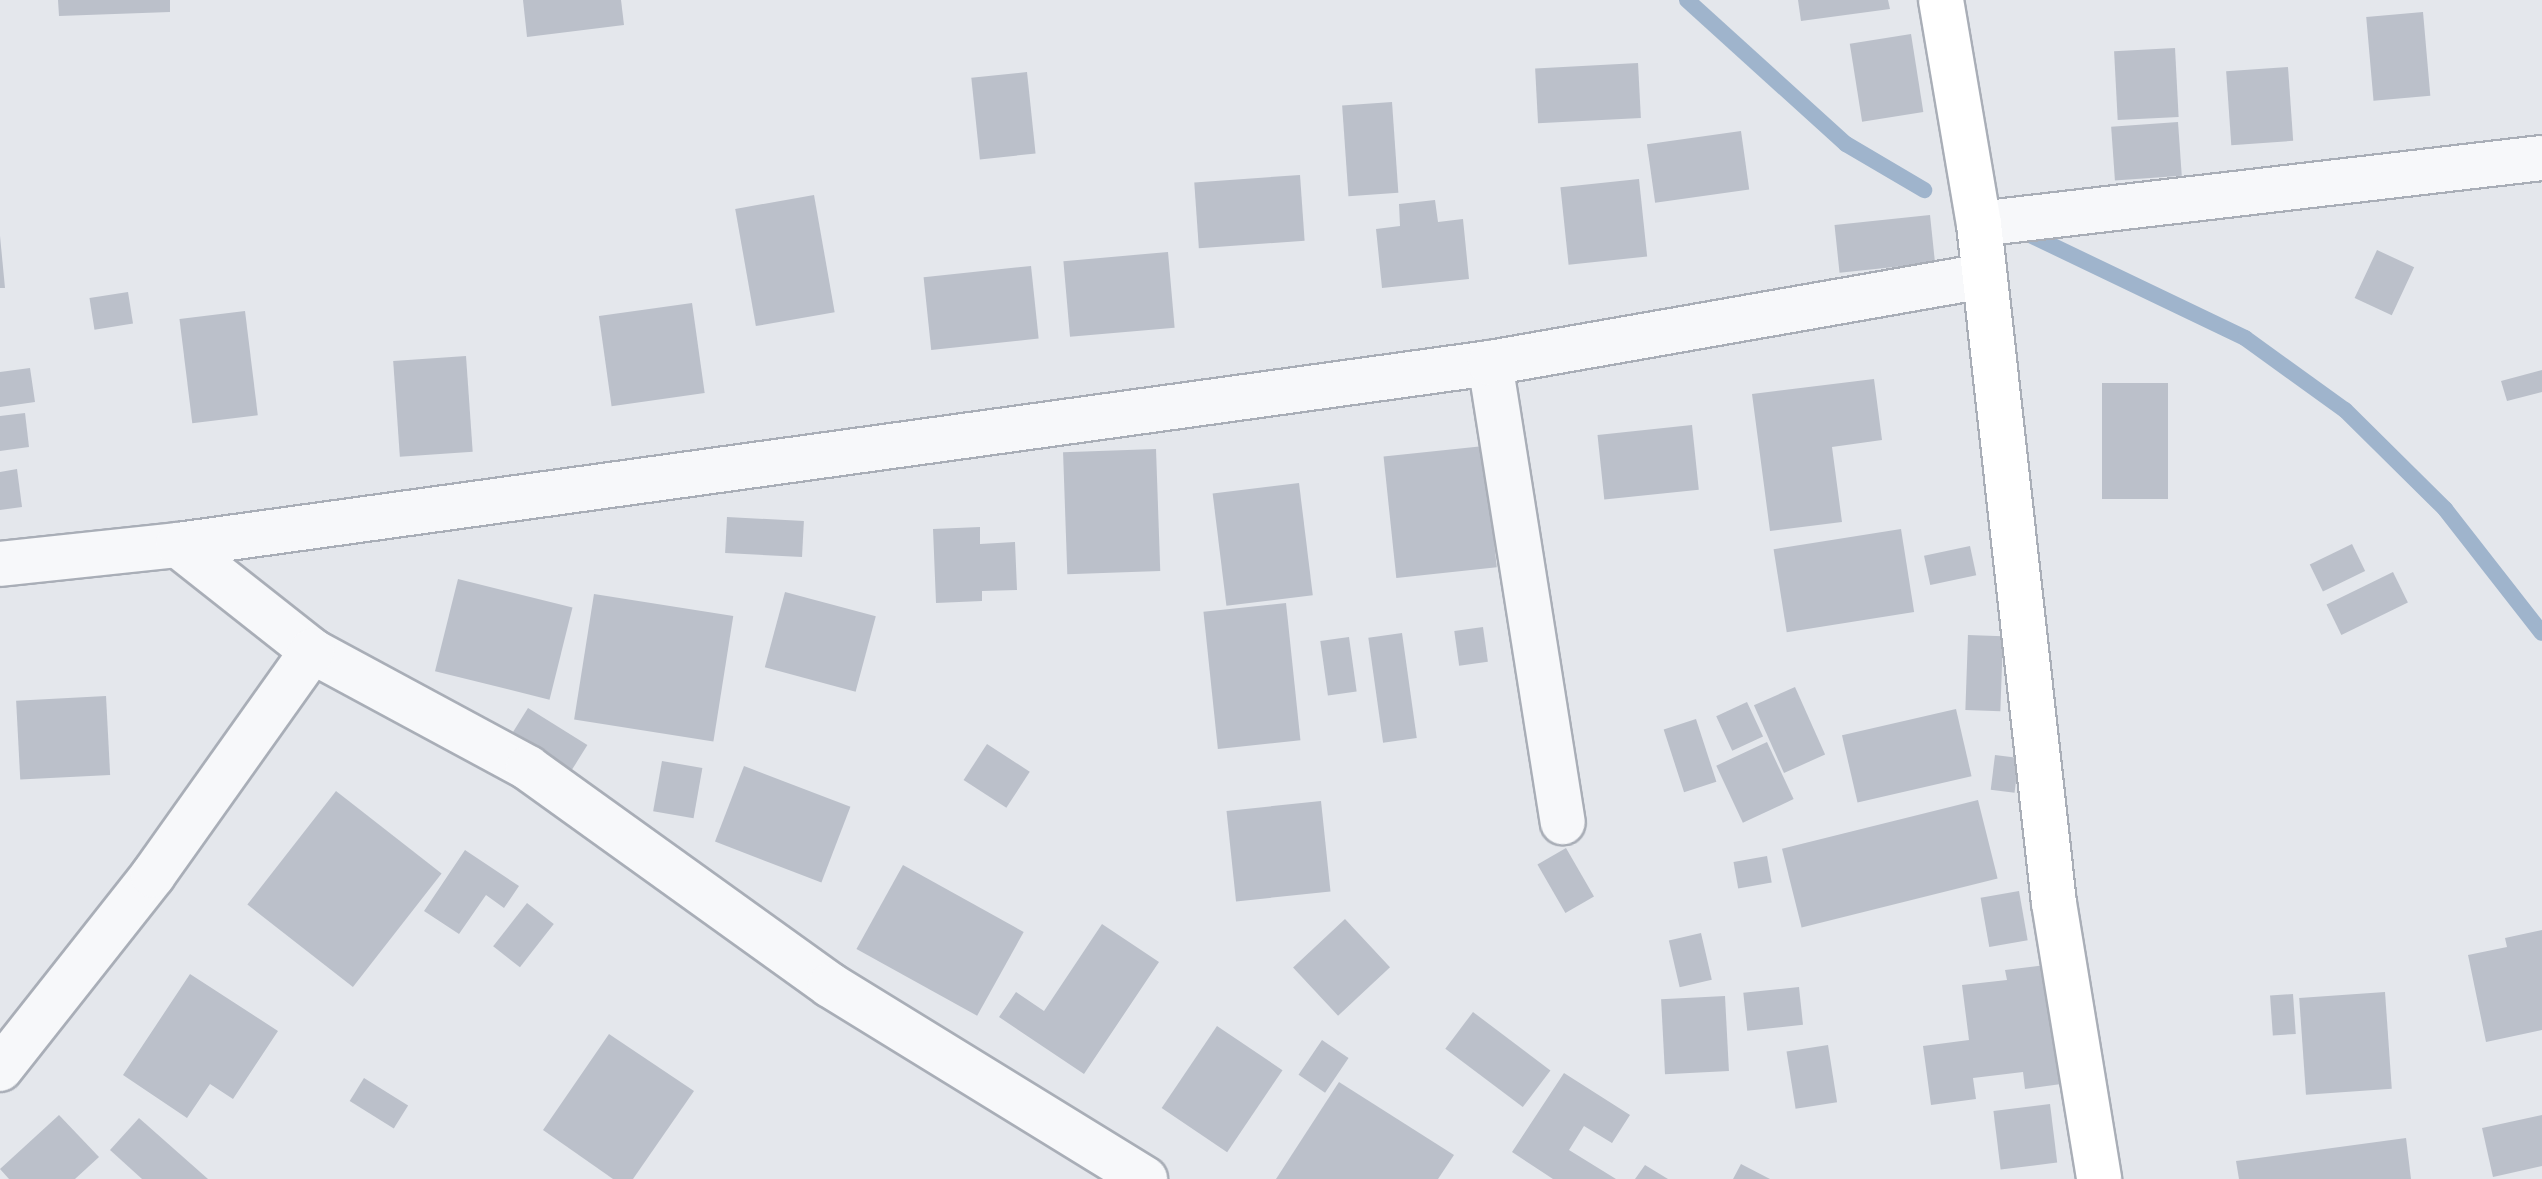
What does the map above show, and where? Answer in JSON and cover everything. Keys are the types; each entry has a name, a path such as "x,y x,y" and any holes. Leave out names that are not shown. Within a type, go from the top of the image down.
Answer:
{"highway":[{"path":"1941,0 1979,224 2054,903 2099,1179"}],"street":[{"path":"1979,224 2542,158"},
{"path":"0,564 178,545 1490,363 1984,276"},
{"path":"1490,363 1563,822"},
{"path":"178,545 312,651 528,768 830,985 1145,1179"},
{"path":"0,1069 153,875 312,651"}],"building":[{"path":"58,0 170,0 170,12 59,16"},
{"path":"523,0 621,0 624,25 527,37"},
{"path":"1798,0 1888,0 1890,9 1801,21"},
{"path":"2423,12 2430,96 2374,101 2366,17"},
{"path":"1911,34 1923,112 1862,122 1850,44"},
{"path":"2175,48 2179,117 2118,120 2114,51"},
{"path":"1638,63 1641,118 1538,123 1535,68"},
{"path":"2288,67 2293,141 2231,145 2226,71"},
{"path":"1027,72 1036,154 980,159 971,78"},
{"path":"1392,102 1398,193 1348,196 1342,105"},
{"path":"2178,122 2182,176 2115,181 2111,127"},
{"path":"1741,131 1749,189 1655,203 1647,144"},
{"path":"1300,175 1305,241 1199,248 1194,182"},
{"path":"1639,179 1647,257 1569,265 1560,187"},
{"path":"814,195 835,312 756,326 735,209"},
{"path":"1435,200 1438,222 1463,219 1469,279 1382,288 1376,229 1400,226 1399,204"},
{"path":"1930,215 1935,263 1840,273 1835,225"},
{"path":"0,236 5,288 0,288"},
{"path":"2377,250 2414,267 2392,315 2355,298"},
{"path":"1168,252 1175,328 1070,337 1063,261"},
{"path":"1031,266 1039,339 931,350 924,277"},
{"path":"128,292 133,324 94,330 89,298"},
{"path":"692,303 705,393 612,406 599,316"},
{"path":"245,311 258,415 192,423 179,319"},
{"path":"466,356 473,452 400,457 393,361"},
{"path":"30,368 35,402 0,407 0,372"},
{"path":"2542,370 2542,392 2507,401 2501,381"},
{"path":"1874,379 1882,440 1832,447 1842,522 1770,531 1752,394"},
{"path":"2102,383 2168,383 2168,499 2102,499"},
{"path":"25,413 29,447 0,451 0,416"},
{"path":"1692,425 1699,490 1604,500 1598,435"},
{"path":"1484,446 1497,567 1396,578 1384,457"},
{"path":"1156,449 1160,571 1067,574 1063,452"},
{"path":"17,469 22,507 0,510 0,472"},
{"path":"1299,483 1313,595 1226,606 1213,494"},
{"path":"727,517 804,521 802,557 725,553"},
{"path":"980,527 980,544 1015,542 1017,590 982,591 982,601 936,603 933,529"},
{"path":"1901,529 1914,612 1787,632 1774,549"},
{"path":"2352,544 2365,571 2323,592 2310,565"},
{"path":"1970,546 1976,575 1930,585 1924,556"},
{"path":"2393,572 2408,603 2341,635 2326,604"},
{"path":"458,579 572,608 550,700 435,671"},
{"path":"785,592 876,616 856,692 765,667"},
{"path":"594,594 733,616 713,741 574,719"},
{"path":"1286,603 1300,740 1218,749 1203,612"},
{"path":"1483,627 1488,662 1459,666 1454,631"},
{"path":"1402,633 1417,738 1383,743 1368,638"},
{"path":"1968,635 2003,636 2000,711 1965,710"},
{"path":"1349,637 1357,691 1328,696 1320,641"},
{"path":"1795,687 1825,755 1784,773 1754,705"},
{"path":"106,696 110,775 20,780 16,701"},
{"path":"1747,702 1763,736 1732,751 1716,716"},
{"path":"528,708 587,745 570,773 511,736"},
{"path":"1956,709 1972,776 1858,803 1842,735"},
{"path":"1696,719 1716,782 1684,792 1664,730"},
{"path":"1767,742 1794,799 1743,823 1716,766"},
{"path":"987,744 1030,772 1006,808 964,780"},
{"path":"1995,755 2019,758 2015,793 1991,790"},
{"path":"662,761 702,768 694,818 653,811"},
{"path":"744,766 850,807 821,882 715,842"},
{"path":"336,791 442,873 353,987 247,904"},
{"path":"1978,800 1998,879 1802,927 1782,849"},
{"path":"1321,801 1331,892 1236,901 1227,811"},
{"path":"1566,848 1594,896 1565,913 1537,865"},
{"path":"465,850 519,886 504,908 486,895 459,934 424,911"},
{"path":"1767,856 1772,883 1738,888 1734,862"},
{"path":"903,865 1024,932 977,1016 856,949"},
{"path":"2019,891 2028,940 1989,947 1981,898"},
{"path":"527,903 554,924 520,967 493,946"},
{"path":"1345,919 1390,967 1338,1016 1293,967"},
{"path":"1102,924 1159,962 1084,1074 999,1017 1016,992 1044,1011"},
{"path":"2542,930 2542,1030 2486,1042 2468,955 2507,947 2505,938"},
{"path":"1701,933 1712,980 1680,987 1669,940"},
{"path":"2061,963 2076,1082 2025,1089 2023,1072 1973,1078 1976,1099 1931,1105 1923,1046 1969,1040 1962,985 2007,980 2005,970"},
{"path":"190,974 278,1031 233,1099 210,1084 187,1118 123,1075"},
{"path":"1799,987 1803,1025 1747,1031 1743,993"},
{"path":"2385,992 2392,1089 2306,1095 2299,998"},
{"path":"2293,994 2296,1034 2273,1036 2270,996"},
{"path":"1725,996 1729,1071 1665,1074 1661,999"},
{"path":"1473,1012 1550,1070 1523,1107 1445,1049"},
{"path":"1217,1026 1282,1070 1227,1152 1162,1108"},
{"path":"609,1034 694,1091 633,1179 613,1179 543,1130"},
{"path":"1322,1040 1349,1058 1325,1093 1299,1075"},
{"path":"1828,1045 1837,1102 1796,1109 1787,1052"},
{"path":"1564,1073 1630,1115 1612,1143 1584,1126 1569,1150 1616,1179 1553,1179 1512,1152"},
{"path":"364,1078 408,1106 394,1128 350,1101"},
{"path":"1339,1082 1454,1155 1438,1179 1276,1179"},
{"path":"2050,1104 2057,1163 2001,1170 1993,1111"},
{"path":"59,1115 99,1157 75,1179 9,1179 0,1169"},
{"path":"2542,1115 2542,1166 2493,1177 2482,1128"},
{"path":"139,1118 208,1179 142,1179 110,1150"},
{"path":"2406,1138 2411,1179 2239,1179 2236,1161"},
{"path":"1741,1164 1770,1179 1733,1179"},
{"path":"1645,1165 1668,1179 1635,1179"}],"waterway":[{"path":"1687,0 1846,144 1924,190"},
{"path":"2026,233 2245,338 2345,410 2445,509 2542,633"}]}
